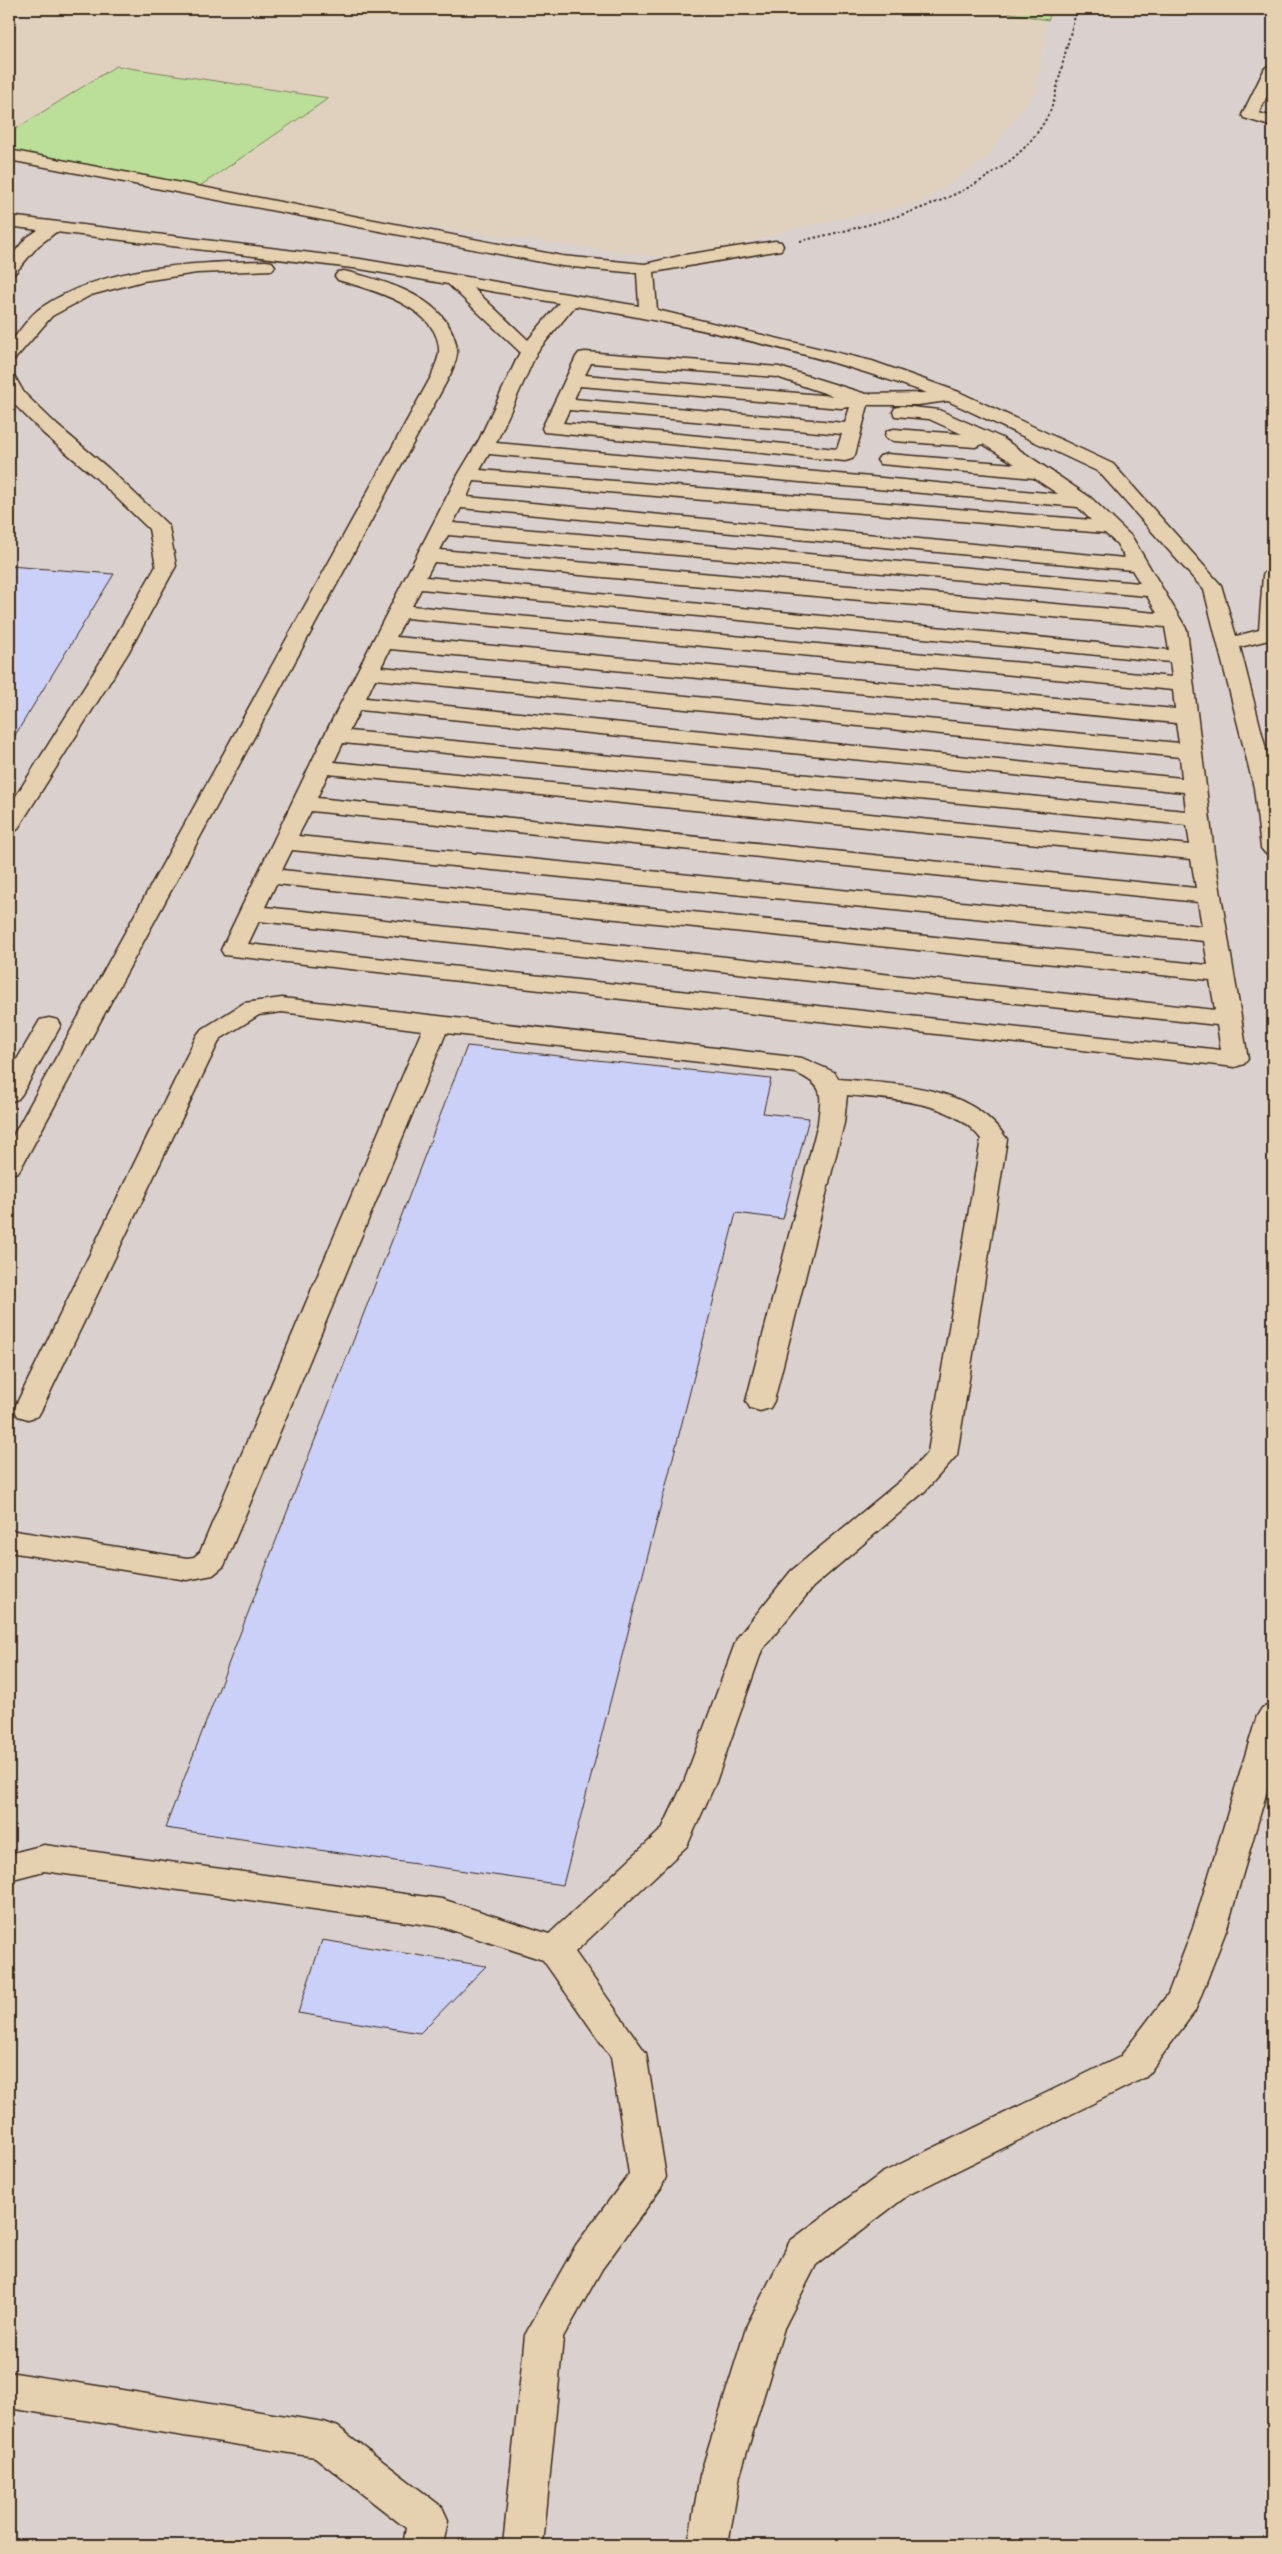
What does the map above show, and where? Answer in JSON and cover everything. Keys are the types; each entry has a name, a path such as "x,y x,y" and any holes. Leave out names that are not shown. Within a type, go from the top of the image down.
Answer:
{"lane":[{"path":"1273,68 1250,115 1273,122"},
{"path":"9,155 562,261 645,269 684,260 775,246"},
{"path":"9,221 360,264 648,313 866,365 952,396 1106,468 1214,590 1266,788 1273,848"},
{"path":"9,269 32,242 52,227"},
{"path":"32,242 252,250"},
{"path":"9,355 46,312 85,292 142,276 197,268 270,266 343,276 386,289 420,306 439,324 449,351 441,375 9,1166"},
{"path":"645,269 648,313"},
{"path":"454,280 529,352"},
{"path":"572,300 529,352 484,448 468,475 320,767 233,950 1234,1060 1202,853 1177,630 1126,541 1084,502 995,442 932,414 901,412"},
{"path":"861,399 845,454 550,428 585,357 778,372 861,399 929,400 952,396"},
{"path":"9,381 16,395 159,527 166,566 117,653 9,825"},
{"path":"562,404 853,429"},
{"path":"894,435 995,442"},
{"path":"484,448 1084,502"},
{"path":"887,460 1040,472"},
{"path":"468,475 1110,527"},
{"path":"455,502 1139,565"},
{"path":"441,528 1155,592"},
{"path":"428,555 1172,621"},
{"path":"1228,644 1269,634 1273,575"},
{"path":"414,582 1180,657"},
{"path":"399,611 1183,685"},
{"path":"383,642 1187,717"},
{"path":"368,672 1191,751"},
{"path":"352,703 1195,786"},
{"path":"336,736 1198,819"},
{"path":"320,767 1202,853"},
{"path":"302,804 1209,896"},
{"path":"284,842 1215,935"},
{"path":"268,876 1221,974"},
{"path":"250,913 1228,1019"},
{"path":"28,1409 210,1035 253,1008 282,1005 802,1066 825,1077 834,1095 831,1124 760,1401"},
{"path":"9,1541 188,1569 202,1567 213,1558 437,1024"},
{"path":"9,1094 49,1025"},
{"path":"555,1950 676,1837 700,1782 748,1646 802,1579 915,1484 942,1455 994,1139 981,1122 962,1111 929,1097 830,1086"},
{"path":"708,2545 720,2475 766,2325 803,2254 896,2184 1133,2067 1183,2001 1210,1928 1273,1716"},
{"path":"9,1866 44,1858 442,1913 555,1950 628,2053 648,2176 589,2257 544,2335 523,2545"},
{"path":"9,2390 324,2440 428,2520 424,2545"}],"path":[{"path":"775,246 874,225 944,200 995,171 1033,139 1051,108 1077,9"}],"shaded area":[{"path":"1053,9 1273,9 1273,2545 9,2545 9,160 210,198 684,260 801,227 922,202 984,161 1037,90 1048,20"}],"green space":[{"path":"988,9 1053,9 1048,20"},
{"path":"116,66 329,98 197,188 9,151 9,133"}],"building":[{"path":"9,566 114,574 9,745"},
{"path":"467,1046 771,1079 763,1113 809,1118 783,1219 736,1213 563,1885 165,1828"},
{"path":"322,1940 486,1966 420,2033 298,2013"}]}
